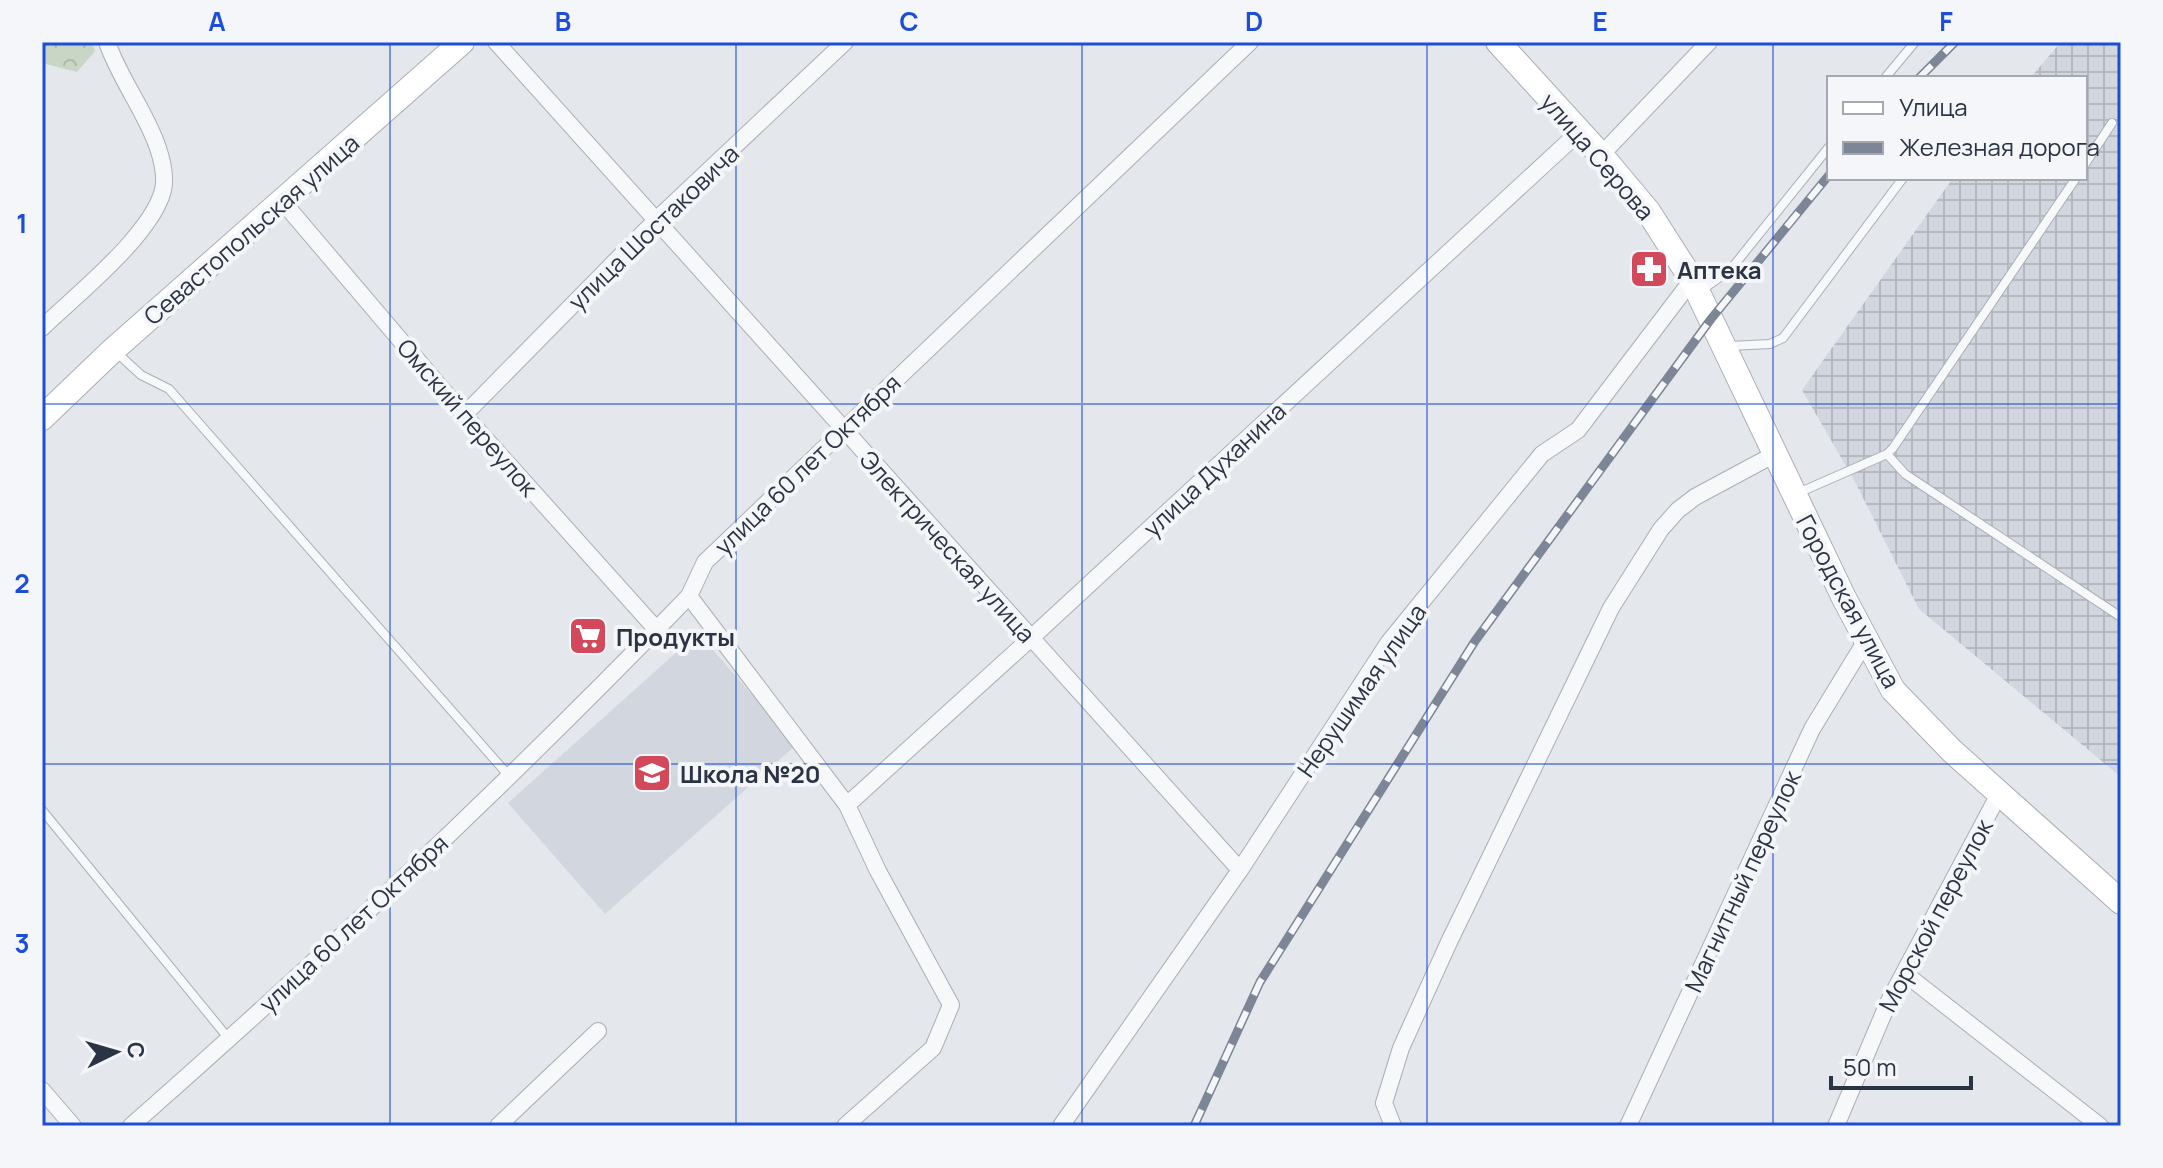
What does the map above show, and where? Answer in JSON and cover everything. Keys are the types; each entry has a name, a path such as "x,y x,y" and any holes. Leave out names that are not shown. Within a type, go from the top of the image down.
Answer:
{"street":[{"path":"42,328 135,238 155,210 163,189 164,171 158,147 115,66 107,42"},
{"name":"Севастопольская улица","path":"42,418 113,350 462,42"},
{"name":"Электрическая улица","path":"496,42 1240,870"},
{"name":"улица Шостаковича","path":"464,415 655,221 845,42"},
{"name":"улица 60 лет Октября","path":"131,1126 229,1039 510,776 689,596 705,562 1250,42"},
{"name":"улица Серова","path":"1498,42 1648,211 1695,286 1711,319"},
{"path":"1601,155 1709,42"},
{"name":"улица Духанина","path":"847,805 1579,132"},
{"name":"Омский переулок","path":"283,202 464,415 657,630"},
{"name":"Нерушимая улица","path":"1061,1126 1240,870 1389,642 1542,454 1578,430 1695,286"},
{"name":"Городская улица","path":"1711,319 1865,642 1893,690 1999,794 2121,902"},
{"path":"1393,1126 1384,1103 1401,1048 1611,608 1654,539 1678,510 1695,497 1775,454"},
{"path":"689,596 847,805 878,871 951,1005 933,1048 845,1126"},
{"name":"Магнитный переулок","path":"1628,1126 1812,729 1865,642"},
{"name":"Морской переулок","path":"1836,1126 1888,1003 1999,794"},
{"path":"1904,973 2100,1126"},
{"path":"498,1126 598,1031"},
{"path":"42,1090 73,1126"}],"lane":[{"path":"1887,76 1915,42"},
{"path":"2087,161 2112,123"},
{"path":"1695,286 1731,269 1827,149"},
{"path":"1724,346 1770,344 1783,338 1902,180"},
{"path":"1794,495 1887,454 1903,436 2075,180"},
{"path":"113,350 129,367 169,389 510,776"},
{"path":"1887,454 1905,474 2121,617"},
{"path":"42,810 229,1039"}],"shaded area":[{"path":"2061,42 2121,42 2121,777 1919,609 1854,480 1802,390 1952,180 2087,180 2087,76 2032,76"},
{"name":"Школа №20","path":"698,633 796,745 605,914 508,803"}],"green space":[{"path":"42,42 92,42 95,51 77,72 42,63"}],"railway":[{"path":"1921,76 1955,42"},
{"path":"1194,1126 1260,982 1475,641 1711,319 1827,177"}],"place":[{"name":"Аптека","path":"1649,269"},
{"name":"Продукты","path":"588,636"},
{"name":"Школа №20","path":"652,773"}]}
